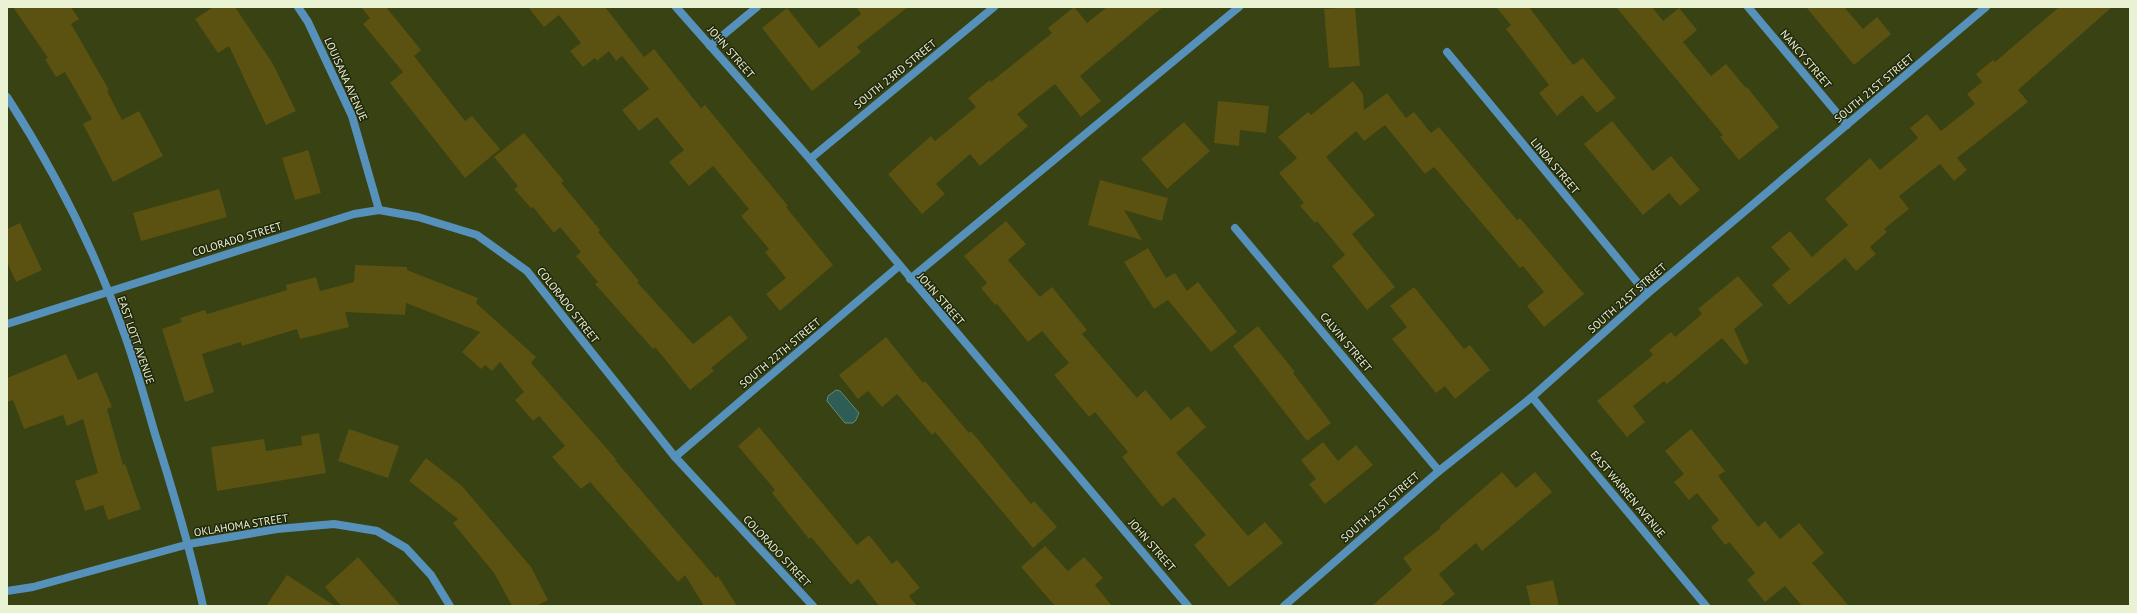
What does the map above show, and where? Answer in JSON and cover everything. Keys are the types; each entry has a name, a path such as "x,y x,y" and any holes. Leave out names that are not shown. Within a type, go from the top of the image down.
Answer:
{"street":[{"name":"LOUISANA AVENUE","path":"298,7 308,22 352,116 379,210"},
{"name":"JOHN STREET","path":"676,7 810,159 1188,606"},
{"path":"710,46 757,7"},
{"name":"SOUTH 23RD STREET","path":"810,159 994,7"},
{"path":"910,279 1239,7"},
{"name":"NANCY STREET","path":"1748,7 1847,125"},
{"name":"SOUTH 21ST STREET","path":"1284,606 1439,471 1532,396 1647,294 1986,7"},
{"name":"LINDA STREET","path":"1447,52 1647,294"},
{"name":"EAST LOTT AVENUE","path":"7,97 36,143 83,236 108,291 124,333 189,544 203,606"},
{"name":"COLORADO STREET","path":"7,324 354,214 379,210 418,217 477,235 528,271 675,457 813,606"},
{"name":"CALVIN STREET","path":"1235,228 1439,471"},
{"name":"SOUTH 22TH STREET","path":"675,457 899,266"},
{"name":"EAST WARREN AVENUE","path":"1532,396 1706,606"},
{"name":"OKLAHOMA STREET","path":"7,591 33,587 189,544 277,529 334,524 377,531 406,548 431,575 450,606"}],"water":[{"path":"836,390 840,391 859,413 853,423 845,423 827,401 828,396"}],"building":[{"path":"13,7 71,7 79,19 71,24 109,90 107,91 122,120 139,111 163,156 113,182 83,124 92,119 65,72 56,77 45,59 48,58"},
{"path":"213,7 235,7 273,64 296,111 266,125 229,46 218,53 195,19"},
{"path":"361,7 386,7 421,50 414,56 465,121 472,116 500,149 465,178 390,83 403,72 363,24 370,18"},
{"path":"528,7 605,7 644,57 654,49 701,108 705,105 788,206 786,207 833,265 780,311 766,294 786,278 765,252 769,249 741,216 749,209 713,166 689,186 669,162 684,150 657,117 639,131 622,110 649,89 622,56 616,61 609,51 597,61 595,58 583,67 570,51 581,43 559,15 544,27"},
{"path":"856,7 908,7 857,47 861,52 812,91 762,28 787,8 819,48 861,14"},
{"path":"1074,7 1087,23 1107,7 1163,7 1080,76 1101,101 1081,117 1055,84 1017,114 1028,126 980,166 970,154 936,184 945,194 922,214 888,174 931,136 935,141 976,107 968,98 990,80 991,82 1052,33 1048,28"},
{"path":"1355,7 1360,66 1329,68 1324,9"},
{"path":"1496,7 1529,7 1573,65 1583,58 1616,98 1597,113 1582,95 1557,116 1539,93 1549,85 1506,29 1511,25"},
{"path":"1616,7 1652,7 1663,21 1679,8 1697,30 1683,42 1711,76 1726,64 1746,88 1747,87 1779,127 1739,160 1720,137 1723,135"},
{"path":"1806,7 1844,7 1863,29 1877,17 1891,34 1854,65"},
{"path":"2059,7 2112,7 2018,90 2028,102 1957,158 1967,170 1954,181 1940,164 1899,196 1909,209 1884,229 1887,232 1870,247 1876,254 1856,271 1845,258 1789,305 1772,285 1790,269 1771,247 1790,231 1812,257 1848,225 1825,199 1870,158 1880,170 1918,138 1910,128 1927,114 1941,131 1975,104 1967,94 1982,82 1976,74 1993,60 1995,62"},
{"path":"1353,81 1363,94 1364,110 1387,93 1406,118 1414,112 1431,133 1439,127 1517,220 1520,218 1584,294 1544,327 1527,306 1544,292 1523,266 1520,268 1434,167 1425,174 1385,125 1364,141 1356,131 1326,157 1375,215 1352,234 1395,287 1367,310 1332,266 1345,255 1317,221 1315,223 1300,206 1304,203 1279,173 1297,158 1278,137 1308,112 1311,115"},
{"path":"1218,101 1269,106 1266,133 1240,130 1239,146 1214,143"},
{"path":"1612,121 1653,171 1671,156 1700,190 1680,206 1669,193 1643,215 1584,144"},
{"path":"1184,122 1210,151 1167,189 1141,159"},
{"path":"524,133 564,181 561,183 600,230 598,232 639,281 637,282 693,344 730,315 748,338 711,368 714,371 690,390 655,347 653,349 595,284 598,282 576,256 581,252 560,227 554,233 533,207 531,208 514,189 518,186 494,157"},
{"path":"308,150 321,193 295,200 282,158"},
{"path":"1100,180 1168,198 1162,221 1124,210 1142,240 1088,225"},
{"path":"219,189 227,217 141,241 133,213"},
{"path":"1006,221 1026,244 1008,260 1040,297 1052,287 1087,330 1082,334 1137,398 1145,390 1171,420 1188,406 1206,427 1176,453 1248,536 1265,522 1283,543 1229,587 1194,545 1206,535 1174,497 1162,507 1122,457 1128,452 1095,412 1089,417 1054,375 1069,363 1042,331 1028,342 997,304 995,305 981,288 987,283 964,256"},
{"path":"20,223 42,270 16,282 7,262 7,229"},
{"path":"1148,248 1166,278 1175,273 1187,291 1198,282 1237,332 1211,352 1168,300 1154,309 1124,262"},
{"path":"355,265 407,267 407,270 478,298 476,303 536,357 531,363 616,459 615,460 716,578 718,576 737,606 704,606 685,575 678,582 590,482 581,489 552,457 565,446 539,416 533,421 515,400 524,392 500,362 492,371 485,365 481,369 462,352 480,332 406,303 405,315 345,312 349,327 300,339 297,329 242,346 241,342 202,354 214,392 185,402 162,329 182,322 180,318 205,310 207,314 287,290 286,285 316,277 320,291 354,282"},
{"path":"1738,276 1763,305 1734,329 1749,362 1745,365 1722,338 1667,384 1664,381 1633,406 1645,422 1627,437 1597,401 1653,355 1649,350 1671,332 1675,337 1702,314 1698,309"},
{"path":"1414,287 1464,349 1470,345 1490,370 1455,399 1445,386 1436,393 1392,339 1407,327 1390,306"},
{"path":"1258,326 1295,372 1293,373 1331,423 1307,441 1233,346"},
{"path":"886,337 923,383 925,381 969,433 971,431 1031,504 1034,501 1057,527 1033,548 935,432 932,435 897,394 882,407 868,391 858,399 839,375"},
{"path":"66,354 78,380 97,372 112,407 107,409 123,465 125,464 141,509 108,520 103,505 85,511 75,481 98,473 83,419 67,426 63,415 24,429 13,400 7,402 7,378"},
{"path":"759,427 857,545 869,535 892,564 897,560 920,588 909,596 917,606 879,606 858,579 851,585 811,537 809,539 772,493 775,490 738,446"},
{"path":"349,429 399,446 388,478 338,461"},
{"path":"1691,429 1725,471 1718,476 1758,527 1765,521 1780,539 1799,523 1824,553 1812,563 1849,606 1802,606 1785,586 1765,602 1747,580 1755,573 1729,542 1725,545 1711,527 1719,520 1697,493 1689,500 1674,482 1684,474 1665,451"},
{"path":"319,433 326,473 217,491 211,447 264,439 266,451 302,445 301,436"},
{"path":"1323,442 1338,461 1356,445 1373,465 1325,504 1309,484 1316,479 1301,460"},
{"path":"426,458 462,486 531,567 548,600 536,606 512,606 494,573 453,523 458,519 409,481"},
{"path":"1502,472 1516,488 1535,472 1552,492 1482,551 1476,543 1439,574 1455,594 1440,606 1372,606 1412,570 1403,558 1441,528 1439,527"},
{"path":"1045,546 1068,571 1084,557 1103,578 1095,585 1112,606 1055,606 1021,567"},
{"path":"358,557 401,606 341,606 325,587"},
{"path":"287,575 335,606 266,606"},
{"path":"1553,580 1559,606 1531,606 1526,586"}]}
